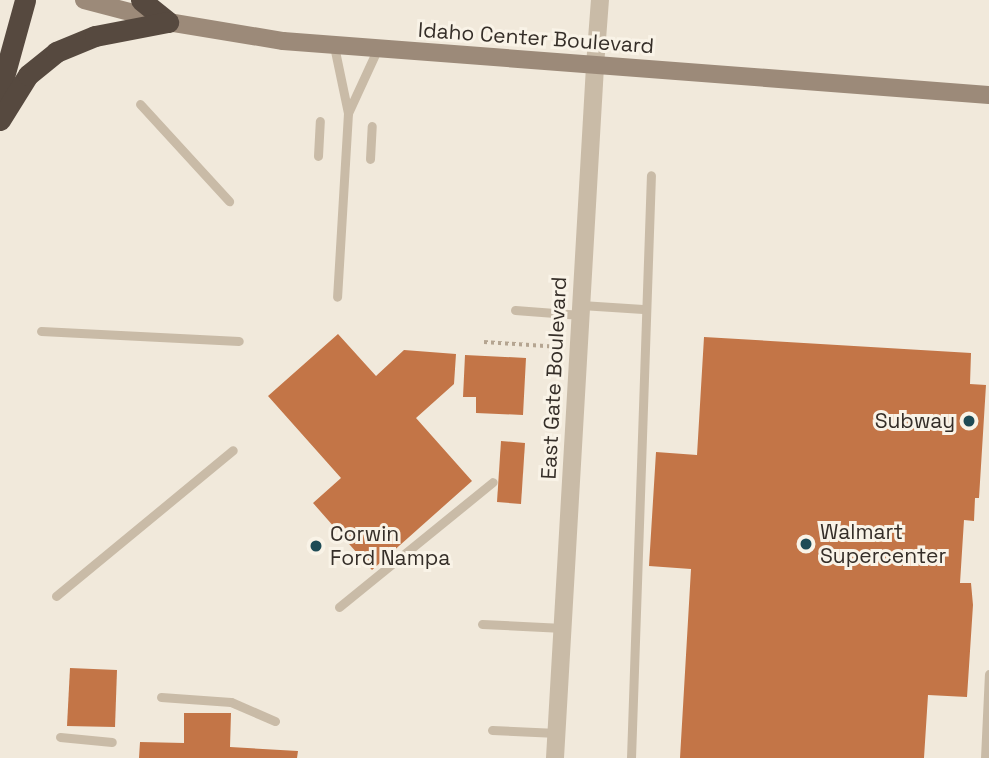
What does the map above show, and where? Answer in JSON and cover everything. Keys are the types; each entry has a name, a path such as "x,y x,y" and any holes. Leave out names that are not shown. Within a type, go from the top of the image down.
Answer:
{"highway":[{"path":"0,92 24,0"},
{"path":"141,0 168,22"},
{"path":"0,120 28,75 56,52 95,36 168,22"}],"main road":[{"name":"Idaho Center Boulevard","path":"84,0 168,22 334,46 989,94"}],"street":[{"name":"East Gate Boulevard","path":"555,758 600,0"}],"lane":[{"path":"334,46 348,113 337,297"},
{"path":"348,113 377,50"},
{"path":"140,104 229,201"},
{"path":"318,156 320,121"},
{"path":"370,159 372,126"},
{"path":"631,758 643,309 651,175"},
{"path":"515,310 643,309"},
{"path":"41,331 239,341"},
{"path":"56,596 233,450"},
{"path":"339,607 493,482"},
{"path":"482,624 563,628"},
{"path":"985,758 989,674"},
{"path":"161,698 231,702 275,721"},
{"path":"492,730 557,733"},
{"path":"60,737 112,742"}],"path":[{"path":"484,342 560,347"}],"building":[{"path":"338,334 376,376 404,350 456,354 454,384 416,418 472,481 372,570 313,503 341,478 268,396"},
{"name":"Walmart Supercenter","path":"704,337 971,353 970,384 986,385 979,498 975,498 974,521 964,520 960,583 971,583 973,605 967,697 928,695 924,758 680,758 691,569 649,566 656,452 697,455"},
{"path":"465,355 526,358 523,415 476,413 476,397 463,397"},
{"path":"501,441 525,443 521,504 497,502"},
{"path":"70,668 117,670 115,727 67,726"},
{"path":"184,713 231,713 230,747 298,751 297,758 139,758 140,742 184,743"}],"place":[{"name":"Subway","path":"969,421"},
{"name":"Walmart Supercenter","path":"806,544"},
{"name":"Corwin Ford Nampa","path":"316,546"}]}
